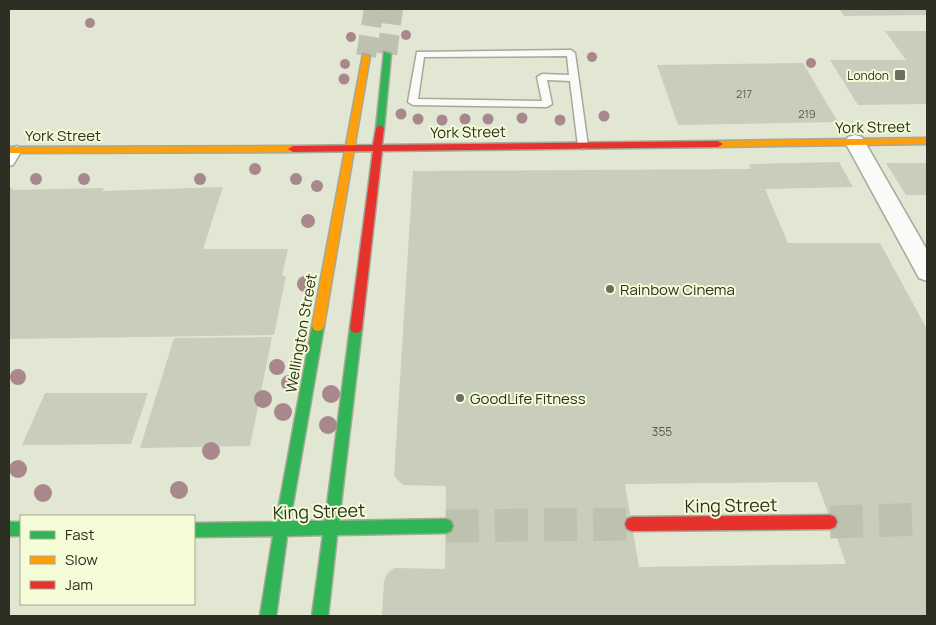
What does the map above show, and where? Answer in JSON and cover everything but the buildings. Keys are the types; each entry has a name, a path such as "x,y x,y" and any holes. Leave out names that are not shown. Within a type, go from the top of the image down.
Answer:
{"main road":[{"path":"320,616 373,191 387,54"},
{"name":"Wellington Street","path":"268,616 281,530 366,56"},
{"name":"York Street","path":"13,150 350,149 927,141"},
{"path":"402,160 430,148"},
{"path":"373,191 388,171"},
{"name":"King Street","path":"632,524 830,522"},
{"name":"King Street","path":"195,530 446,526"}],"street":[{"path":"855,142 927,270"}],"lane":[{"path":"574,78 542,77 547,104 413,102 420,54 571,53 583,146"},
{"path":"9,162 13,150"},
{"path":"9,539 20,530"}],"tunnel":[{"path":"366,56 374,9"},
{"path":"387,54 393,9"},
{"path":"830,522 927,519"},
{"path":"446,526 632,524"}],"traffic: fast":[{"path":"380,128 387,54"},
{"path":"268,616 281,530 318,326"},
{"path":"320,616 356,328"},
{"path":"195,530 446,526"},
{"path":"9,529 20,529"}],"traffic: slow":[{"path":"318,326 366,56"},
{"path":"718,144 927,141"},
{"path":"9,150 293,149"}],"traffic: jam":[{"path":"356,328 380,128"},
{"path":"293,149 718,144"},
{"path":"632,524 830,522"}],"place":[{"name":"London","path":"900,75"},
{"name":"Rainbow Cinema","path":"610,289"},
{"name":"GoodLife Fitness","path":"460,398"}]}
